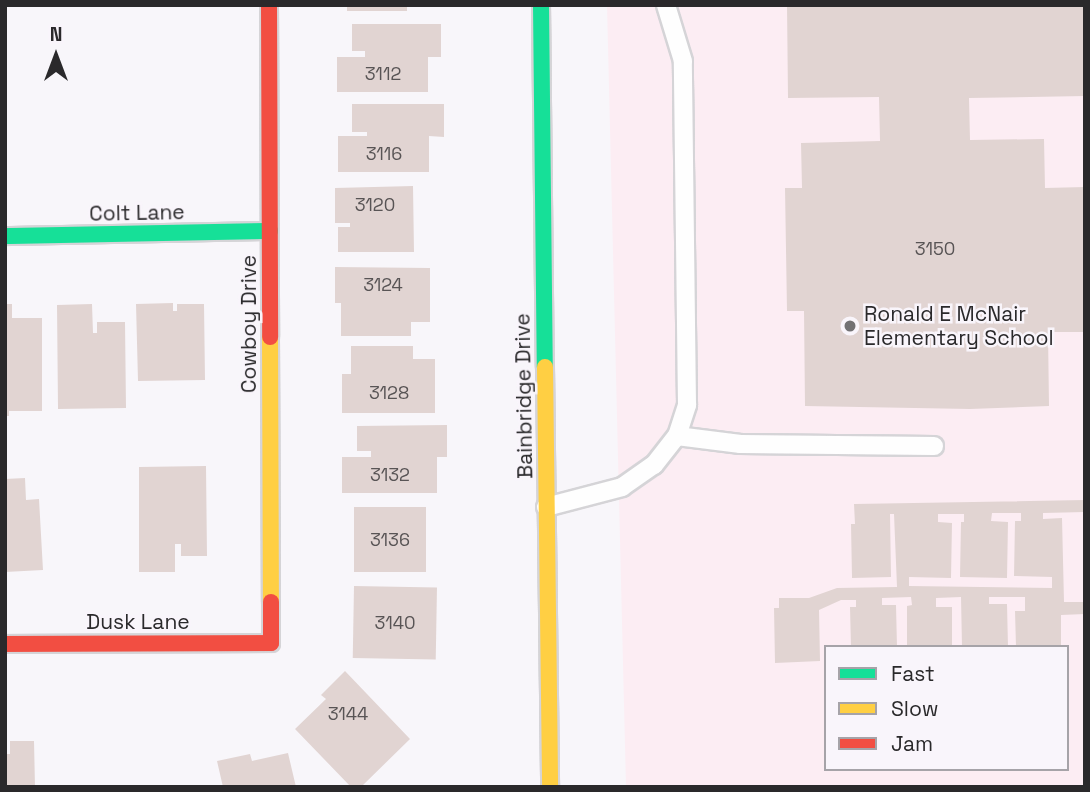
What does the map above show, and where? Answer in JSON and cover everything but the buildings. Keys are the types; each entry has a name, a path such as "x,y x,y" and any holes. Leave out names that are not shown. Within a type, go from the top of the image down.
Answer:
{"street":[{"name":"Cowboy Drive","path":"269,5 271,643"},
{"name":"Bainbridge Drive","path":"541,5 550,787"},
{"name":"Colt Lane","path":"5,236 270,231"},
{"name":"Dusk Lane","path":"5,644 271,643"}],"lane":[{"path":"546,507 622,487 654,465 677,436 687,405 683,61 666,5"},
{"path":"677,436 740,444 934,446"}],"shaded area":[{"name":"Ronald E McNair Elementary School","path":"607,5 1085,5 1085,787 626,787"}],"traffic: fast":[{"path":"541,5 545,367"},
{"path":"5,236 270,231"}],"traffic: slow":[{"path":"270,337 271,602"},
{"path":"545,367 550,787"}],"traffic: jam":[{"path":"269,5 270,337"},
{"path":"5,644 271,643 271,602"}],"place":[{"name":"Ronald E McNair Elementary School","path":"850,326"}]}
